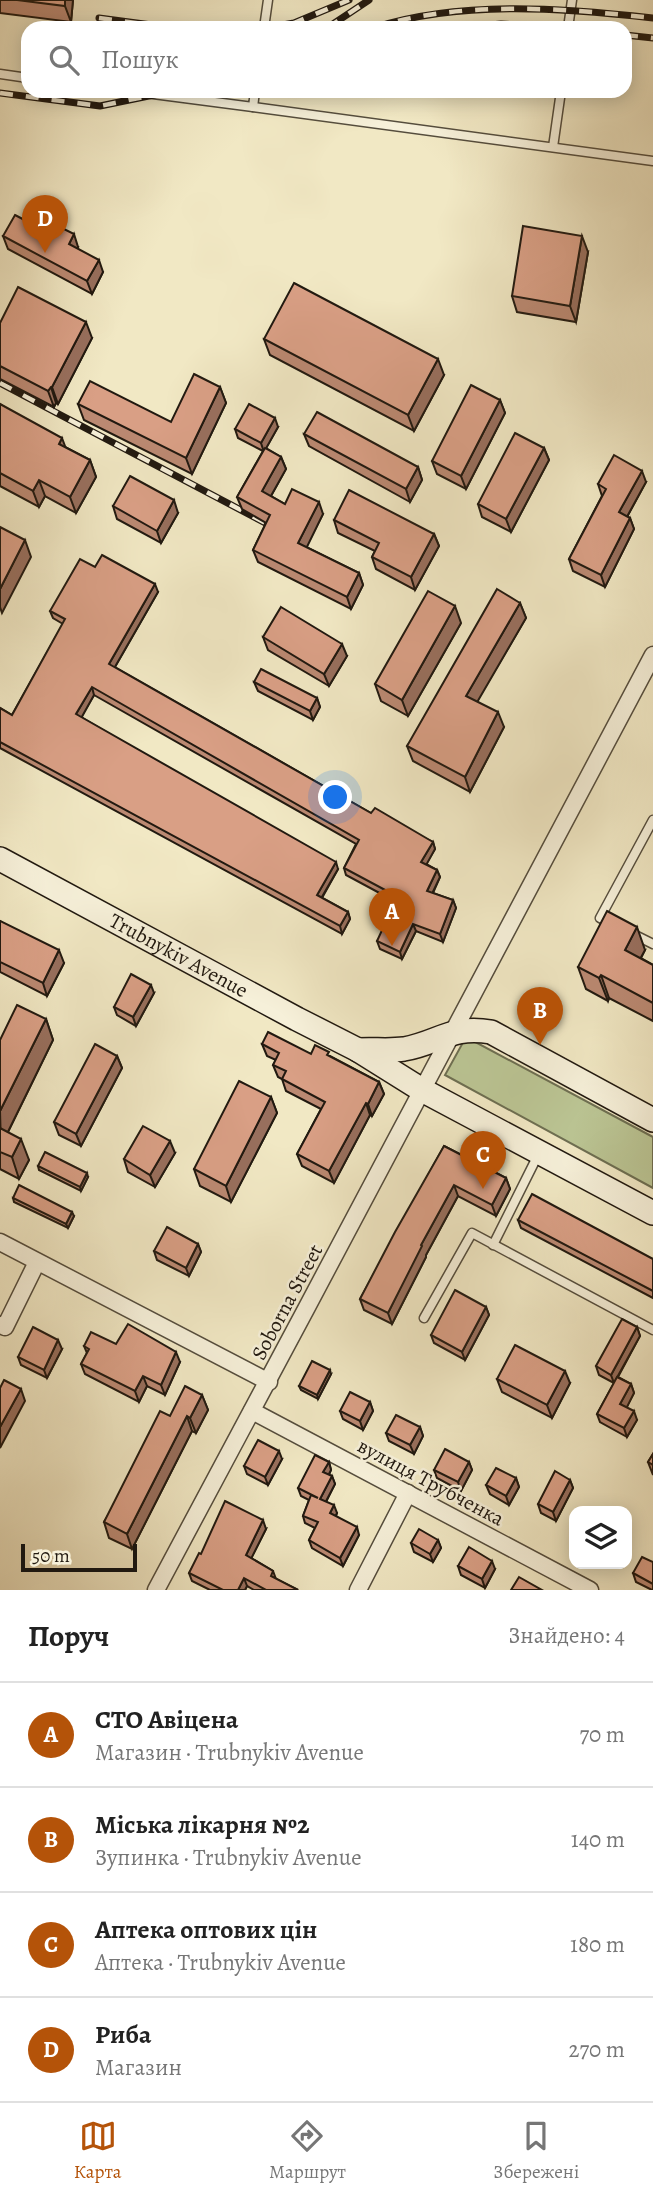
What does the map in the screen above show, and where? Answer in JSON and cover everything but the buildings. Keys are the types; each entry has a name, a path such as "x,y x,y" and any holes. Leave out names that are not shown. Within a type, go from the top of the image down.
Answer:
{"main road":[{"name":"Trubnykiv Avenue","path":"0,859 358,1050 422,1090 653,1213"},
{"name":"Trubnykiv Avenue","path":"358,1050 404,1049 452,1032 473,1029 491,1032 653,1120"}],"street":[{"name":"Soborna Street","path":"156,1590 269,1382 653,655"},
{"path":"0,1242 269,1382"},
{"path":"0,1325 5,1327 37,1262"},
{"name":"вулиця Трубченка","path":"252,1411 590,1590"},
{"path":"358,1590 408,1493"}],"lane":[{"path":"265,21 268,0"},
{"path":"569,21 572,0"},
{"path":"0,74 21,77"},
{"path":"184,98 653,161"},
{"path":"253,107 254,98"},
{"path":"553,148 560,98"},
{"path":"653,820 600,918 653,944"},
{"path":"493,1245 539,1152"},
{"path":"424,1318 472,1233 653,1330"}],"green space":[{"path":"466,1037 653,1137 653,1188 445,1075"}],"railway":[{"path":"299,21 349,0"},
{"path":"338,21 369,0"},
{"path":"399,21 440,13 512,9 583,11 653,18"},
{"path":"99,18 122,21"},
{"path":"632,36 653,38"},
{"path":"0,93 21,96"},
{"path":"38,98 100,106 139,98"},
{"path":"0,383 273,527"}],"place":[{"name":"Риба","path":"45,253"},
{"name":"СТО Авіцена","path":"392,946"},
{"name":"Міська лікарня №2","path":"540,1045"},
{"name":"Аптека оптових цін","path":"483,1189"}]}
